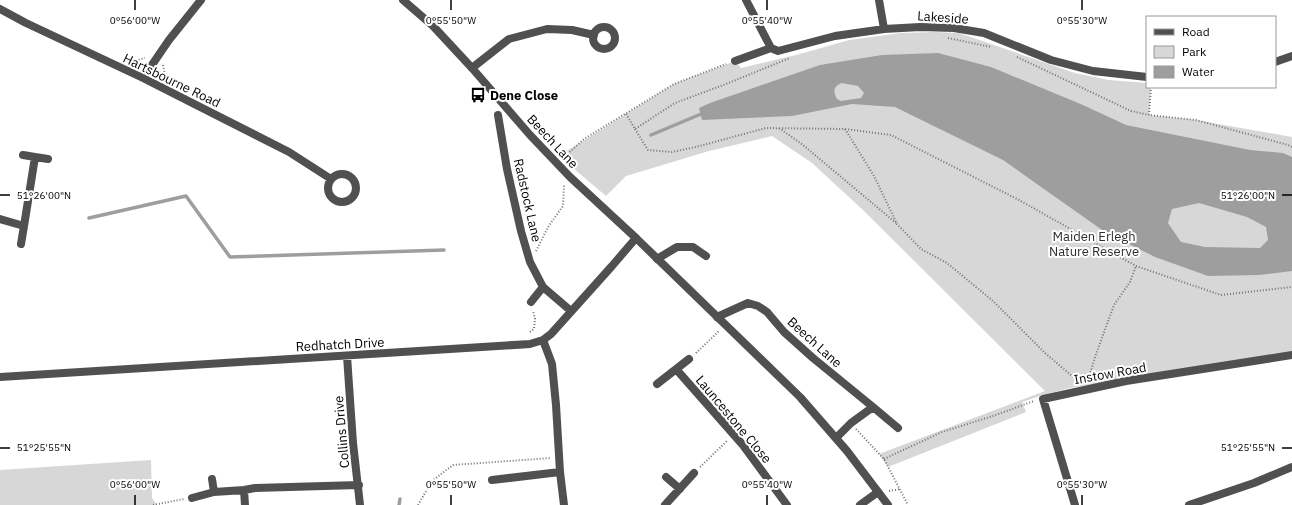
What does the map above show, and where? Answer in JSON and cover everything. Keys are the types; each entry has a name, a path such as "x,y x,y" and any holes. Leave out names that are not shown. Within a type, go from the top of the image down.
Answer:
{"street":[{"path":"143,78 169,40 201,0"},
{"name":"Beech Lane","path":"404,0 433,26 566,173 658,259 800,397 836,438 888,505"},
{"path":"746,0 771,48"},
{"path":"879,0 884,29"},
{"name":"Hartsbourne Road","path":"0,9 26,23 143,78 290,152 331,179"},
{"name":"Lakeside","path":"735,61 771,48 778,51 835,36 884,29 920,27 954,28 984,34 1051,60 1093,71 1146,77"},
{"path":"472,68 509,40 548,29 572,30 594,35"},
{"path":"1276,62 1292,56"},
{"name":"Radstock Lane","path":"498,116 507,170 521,231 530,262 543,287 571,311"},
{"path":"23,155 48,159"},
{"path":"21,244 35,157"},
{"path":"0,219 24,226"},
{"name":"Redhatch Drive","path":"0,377 530,344 543,340 551,334 636,238"},
{"path":"658,259 677,247 693,247 706,256"},
{"path":"531,302 543,287"},
{"name":"Beech Lane","path":"717,317 748,303 758,306 767,312 784,332 813,358 898,428"},
{"path":"543,340 552,364 564,505"},
{"name":"Instow Road","path":"1043,399 1126,381 1292,355"},
{"name":"Collins Drive","path":"347,356 353,444 360,505"},
{"path":"657,384 689,359"},
{"name":"Launcestone Close","path":"676,369 742,444 787,505"},
{"path":"1043,399 1075,505"},
{"path":"836,438 873,407"},
{"path":"1189,505 1254,483 1292,467"},
{"path":"492,480 560,472"},
{"path":"665,505 694,474"},
{"path":"666,477 680,489"},
{"path":"212,479 214,492"},
{"path":"192,498 214,492 255,488 359,486"},
{"path":"244,490 245,505"},
{"path":"860,505 878,492"}],"path":[{"path":"945,38 991,47"},
{"path":"1011,54 1131,111 1149,115 1196,120 1292,147"},
{"path":"635,129 675,103 794,57"},
{"path":"561,159 584,140 674,84 735,61"},
{"path":"1149,115 1151,88"},
{"path":"626,114 648,150 672,152 696,148 766,128 844,129 891,135 1019,200 1136,266 1221,295 1292,287"},
{"path":"779,128 803,145 897,224 921,249 947,263 992,301 1045,353 1086,389 1095,358 1114,305 1130,282 1136,266"},
{"path":"844,129 874,176 897,224"},
{"path":"533,257 548,228 563,206 564,183"},
{"path":"530,332 534,329 535,319 531,302"},
{"path":"689,359 726,325"},
{"path":"884,459 942,432 993,416 1023,404 1043,399"},
{"path":"851,424 884,459 908,505"},
{"path":"694,474 733,434"},
{"path":"418,505 432,481 453,465 559,457"},
{"path":"153,505 192,498"}],"green space":[{"name":"Maiden Erlegh Nature Reserve","path":"901,33 959,33 1075,73 1109,80 1146,83 1146,88 1151,88 1149,115 1196,120 1292,137 1292,353 1070,388 1046,394 1022,402 1026,412 888,467 879,454 1045,391 863,210 812,163 772,136 709,151 626,176 606,196 559,156 674,84 735,61 741,68 800,54 849,40"},
{"path":"151,460 152,498 157,505 0,505 0,470"}],"water":[{"path":"938,53 991,67 1083,105 1126,125 1250,150 1283,153 1292,157 1292,271 1259,275 1208,276 1155,257 1105,232 1003,160 895,107 852,104 792,116 702,120 699,108 710,103 820,65 882,55","holes":["842,83 858,86 864,93 861,98 841,101 837,99 835,88","1199,203 1247,217 1266,227 1268,240 1260,248 1205,247 1181,242 1168,223 1172,209"]}],"waterway":[{"path":"651,135 701,114"},
{"path":"89,218 186,196 230,257 444,250"},
{"path":"399,505 400,499"}],"place":[{"name":"Dene Close","path":"478,95"}]}
